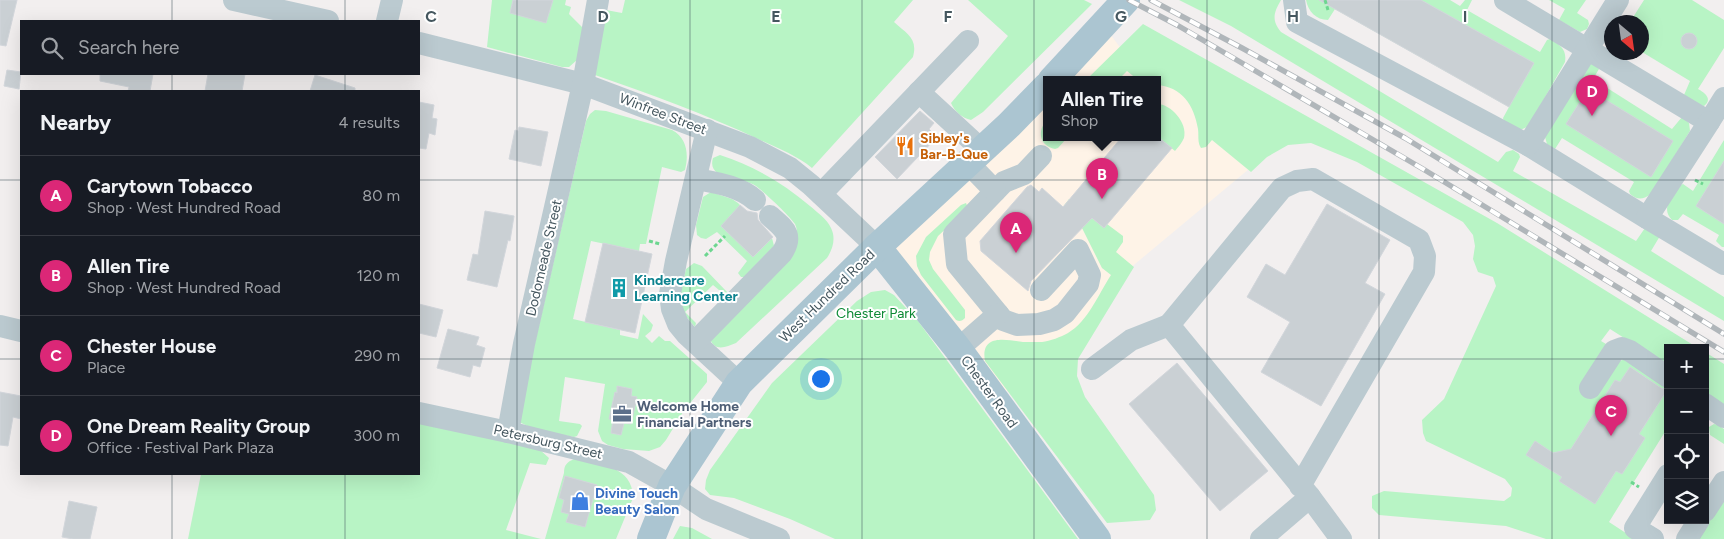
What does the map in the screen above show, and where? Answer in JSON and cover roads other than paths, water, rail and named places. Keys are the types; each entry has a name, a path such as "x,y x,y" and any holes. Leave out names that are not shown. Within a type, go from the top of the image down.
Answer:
{"main road":[{"path":"1056,76 1126,0"},
{"name":"West Hundred Road","path":"651,539 672,486 739,383 877,247 1009,125 1043,90"},
{"name":"Chester Road","path":"877,247 958,349 1098,539"}],"street":[{"path":"234,0 324,20"},
{"path":"387,20 392,0"},
{"name":"Dodomeade Street","path":"508,432 524,344 583,84 598,0"},
{"path":"1294,0 1297,22 1528,145 1724,264"},
{"path":"1505,0 1709,122"},
{"path":"1528,145 1618,0"},
{"path":"821,194 968,41"},
{"name":"Winfree Street","path":"420,43 583,84 750,147 790,168 821,194 877,247"},
{"path":"919,92 975,157 995,191"},
{"path":"1648,218 1724,98"},
{"path":"707,130 676,261 670,294 672,310 678,324 739,383"},
{"path":"1040,156 1024,174 1004,182 954,234 957,264 1003,320 1017,325 1040,324 1054,320 1065,313 1088,284 1090,275 1078,250 1041,290"},
{"path":"695,342 782,253 788,244 789,237 784,228 747,193 735,188 696,179"},
{"path":"1092,369 1131,340 1169,326 1282,188 1297,180 1314,179 1419,240 1425,256 1424,272 1305,491 1261,539"},
{"path":"958,349 998,314"},
{"path":"0,326 20,331"},
{"path":"1169,326 1305,491 1341,539"},
{"path":"1590,388 1614,351 1622,348 1630,351 1664,374"},
{"name":"Petersburg Street","path":"420,413 508,432 629,462 672,486 706,510 779,539"},
{"path":"1653,539 1635,528 1666,479"},
{"path":"1709,505 1724,482"},
{"path":"1687,539 1696,524"}],"railway":[{"path":"1129,0 1177,25 1423,169 1724,352"},
{"path":"1151,0 1405,138 1724,334"}],"place":[{"name":"One Dream Reality Group","path":"1592,116"},
{"name":"Sibley's Bar-B-Que","path":"905,146"},
{"name":"Allen Tire","path":"1102,199"},
{"name":"Carytown Tobacco","path":"1016,253"},
{"name":"Kindercare Learning Center","path":"619,288"},
{"name":"Welcome Home Financial Partners","path":"622,414"},
{"name":"Chester House","path":"1611,436"},
{"name":"Divine Touch Beauty Salon","path":"580,501"}],"park label":[{"name":"Chester Park","path":"876,313"}]}
